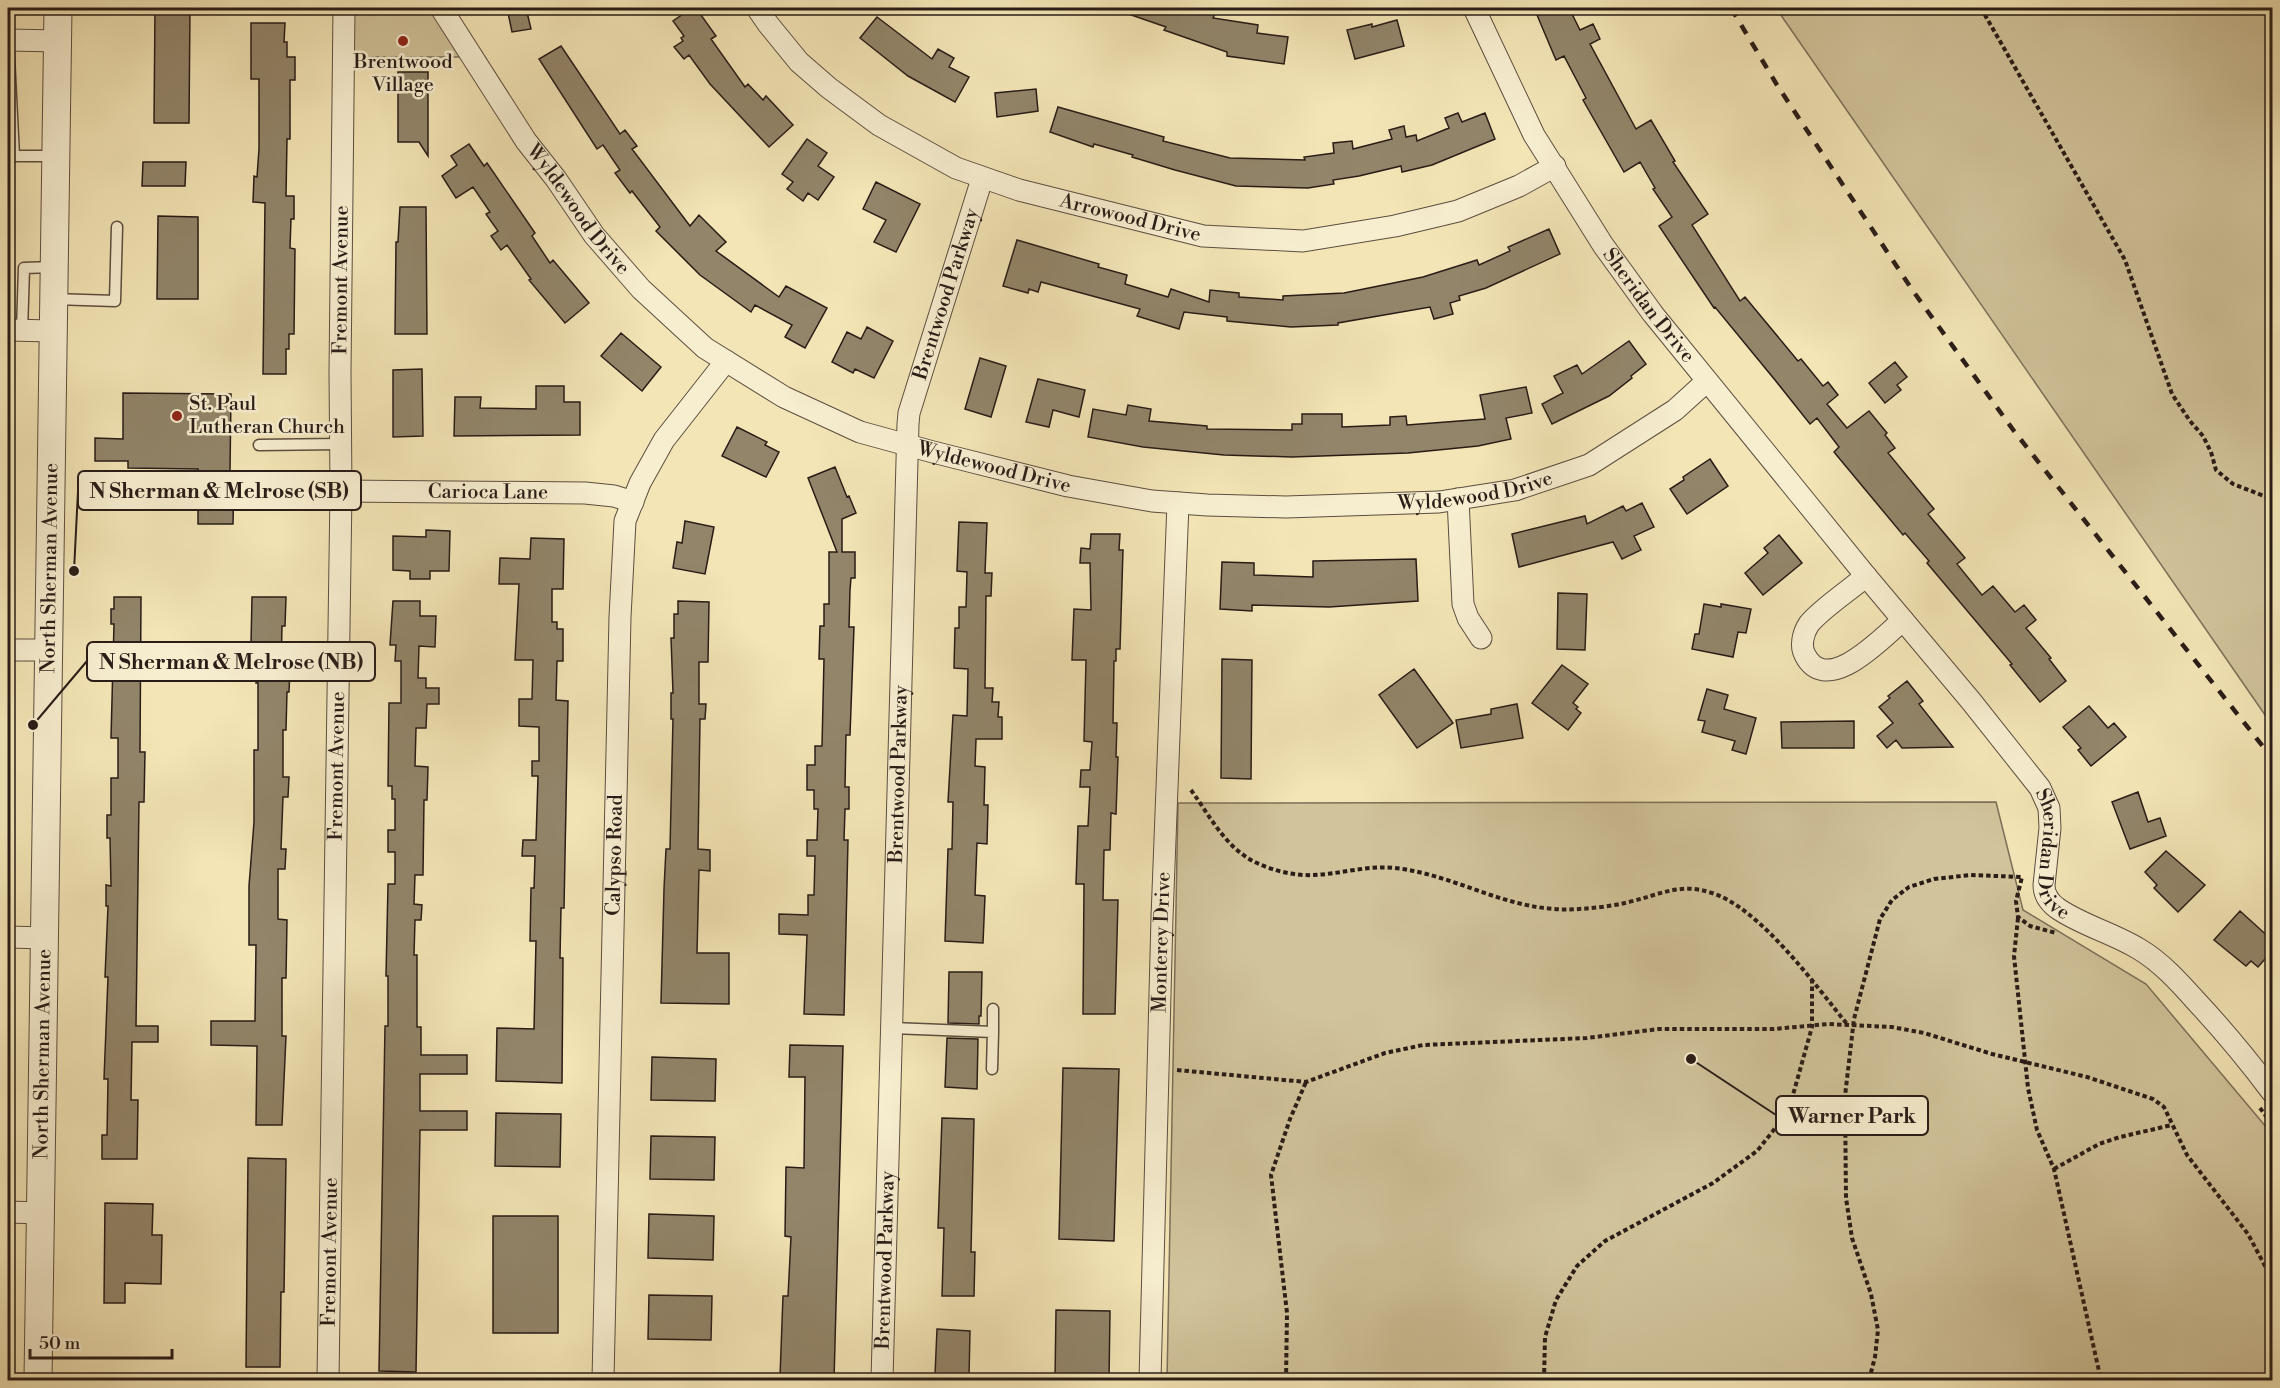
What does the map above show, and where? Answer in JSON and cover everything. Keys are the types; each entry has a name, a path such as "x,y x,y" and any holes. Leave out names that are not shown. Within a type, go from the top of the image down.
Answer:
{"street":[{"name":"North Sherman Avenue","path":"38,1380 58,8"},
{"name":"Fremont Avenue","path":"328,1380 342,491 344,8"},
{"name":"Wyldewood Drive","path":"441,8 526,141 556,179 594,235 641,289 705,348 784,397 860,432 1068,486 1152,501 1287,507 1439,501 1515,490 1589,465 1675,410 1707,381"},
{"name":"Arrowood Drive","path":"757,8 799,62 829,88 879,125 956,168 982,179 1203,236 1303,241 1395,226 1458,211 1519,186 1555,166"},
{"name":"Sheridan Drive","path":"1474,8 1534,135 1603,244 1653,314 2040,788 2049,808 2050,828 2044,891 2050,901 2072,916 2140,949 2172,975 2232,1040 2264,1096"},
{"path":"8,38 58,41"},
{"name":"Brentwood Parkway","path":"882,1380 909,413 982,179"},
{"path":"15,330 52,331"},
{"name":"Calypso Road","path":"603,1380 620,617 625,521 640,483 664,440 726,361"},
{"name":"Carioca Lane","path":"342,491 585,493 614,496 633,502"},
{"path":"1458,499 1463,604 1480,638"},
{"name":"Monterey Drive","path":"1150,1380 1162,917 1178,503"},
{"path":"1866,576 1808,625 1803,638 1803,648 1811,663 1828,672 1842,669 1903,620"},
{"path":"8,650 48,650"},
{"path":"8,938 45,938"},
{"path":"8,1212 41,1213"}],"lane":[{"path":"8,38 14,156 56,156"},
{"path":"53,299 115,301 117,227"},
{"path":"15,330 24,268 53,267"},
{"path":"259,445 341,444"},
{"path":"992,1069 993,1009"},
{"path":"892,1028 993,1032"}],"path":[{"path":"1981,8 2125,260 2172,394 2190,422 2204,436 2216,470 2233,484 2272,499"},
{"path":"1191,790 1228,843 1255,863 1290,874 1314,875 1369,867 1394,868 1426,874 1508,902 1544,909 1579,909 1628,902 1673,889 1692,888 1714,893 1743,910 1785,948 1847,1024"},
{"path":"1869,1380 1875,1357 1878,1329 1870,1294 1852,1238 1846,1198 1845,1096 1854,1025 1880,919 1892,900 1909,887 1934,879 1971,875 2022,877 2016,901 2018,917 2014,956 2028,1088 2037,1130 2054,1169 2102,1380"},
{"path":"2018,917 2030,926 2062,934"},
{"path":"1544,1380 1545,1337 1556,1300 1576,1266 1605,1241 1713,1183 1757,1151 1780,1121 1791,1102 1812,1027 1812,981"},
{"path":"1158,1068 1306,1082 1385,1053 1423,1045 1587,1038 1659,1029 1812,1027 1828,1024 1892,1027 1924,1033 1992,1054 2087,1077 2153,1099 2164,1107 2187,1155 2248,1234 2272,1279"},
{"path":"1287,1380 1287,1313 1271,1175 1290,1119 1306,1082"},
{"path":"2264,1096 2272,1124"},
{"path":"2054,1169 2099,1144 2172,1125"}],"shaded area":[{"name":"Brentwood Village","path":"344,8 441,8 472,57 344,57"},
{"path":"1776,8 2272,8 2272,725"},
{"path":"1996,802 2023,910 2146,984 2272,1134 2272,1380 1167,1380 1178,803"}],"building":[{"path":"155,8 190,8 189,123 154,123"},
{"path":"507,8 526,8 531,29 512,32"},
{"path":"692,8 696,8 716,36 711,39 745,87 748,84 763,100 766,96 793,125 769,147 710,84 689,55 684,59 674,47 683,41 681,38 684,36 673,21"},
{"path":"1118,8 1183,8 1198,13 1199,9 1215,14 1213,18 1258,25 1257,33 1288,37 1284,64 1227,56 1227,52 1164,30 1166,27 1117,10"},
{"path":"1554,8 1569,8 1580,30 1593,24 1600,39 1590,44 1636,129 1651,120 1675,161 1673,162 1708,214 1692,225 1740,301 1745,297 1798,361 1801,359 1823,386 1828,382 1838,395 1827,404 1847,428 1869,411 1887,433 1885,435 1895,448 1888,453 1934,509 1928,514 1965,558 1957,564 1982,595 1993,586 2015,612 2024,605 2036,620 2026,628 2051,658 2049,659 2066,681 2040,702 2010,665 2012,664 1927,563 1929,561 1905,533 1903,535 1834,452 1839,447 1817,418 1810,424 1714,308 1659,226 1672,217 1653,189 1655,188 1640,162 1624,172 1583,100 1586,98 1564,56 1556,60 1537,15"},
{"path":"877,17 932,59 938,49 954,58 949,67 969,77 955,102 908,76 860,38"},
{"path":"1397,20 1404,46 1355,59 1347,30 1372,24 1372,27"},
{"path":"251,23 285,23 284,42 287,42 287,57 295,57 295,80 290,80 290,139 287,139 286,196 294,196 290,248 295,249 294,334 289,334 289,349 286,349 286,374 263,374 265,203 253,202 254,176 257,177 259,149 259,79 251,79"},
{"path":"561,46 620,134 625,130 637,146 632,149 690,226 699,215 726,242 716,251 779,297 786,286 827,308 805,348 785,337 792,325 755,305 751,312 700,275 656,231 660,227 615,173 620,170 603,145 597,149 539,59"},
{"path":"398,72 428,72 428,156 419,142 398,142"},
{"path":"1036,89 1038,111 997,117 995,93"},
{"path":"1058,107 1164,137 1163,141 1230,158 1305,160 1304,157 1334,153 1333,143 1352,141 1353,149 1392,139 1389,130 1404,126 1406,137 1416,135 1417,141 1449,128 1445,118 1458,113 1462,122 1485,113 1495,139 1432,165 1402,172 1401,166 1333,180 1334,184 1308,188 1236,186 1175,170 1094,144 1093,147 1050,132"},
{"path":"807,139 827,153 818,166 834,177 818,200 808,193 803,201 787,189 793,182 782,174"},
{"path":"469,144 484,166 487,163 535,233 532,236 550,263 553,260 589,303 565,323 529,280 531,279 507,245 501,250 491,236 498,231 486,214 490,212 473,187 456,198 442,176 457,165 451,156"},
{"path":"143,162 186,162 185,186 142,186"},
{"path":"876,182 920,204 896,252 874,242 886,220 863,209"},
{"path":"400,207 426,207 427,334 395,334 396,242 398,242"},
{"path":"158,216 198,217 198,299 157,299"},
{"path":"1549,229 1560,254 1486,288 1459,296 1460,300 1450,303 1453,314 1434,319 1430,307 1338,323 1338,325 1291,327 1227,321 1227,317 1184,312 1179,329 1137,316 1140,309 1041,282 1038,292 1029,289 1028,293 1003,286 1017,240 1099,264 1098,267 1127,275 1125,284 1168,297 1171,289 1209,302 1210,290 1239,293 1239,297 1283,300 1283,296 1344,293 1423,277 1477,260 1479,265 1510,251 1508,247"},
{"path":"867,327 893,341 874,378 855,369 853,373 832,362 847,332 861,339"},
{"path":"621,333 661,367 642,391 601,356"},
{"path":"1629,341 1646,364 1609,396 1552,424 1542,404 1563,393 1554,376 1577,365 1582,374"},
{"path":"980,358 1006,366 991,417 965,409"},
{"path":"1895,362 1907,377 1897,385 1901,390 1885,403 1869,383"},
{"path":"422,369 423,436 393,437 393,370"},
{"path":"1038,379 1085,390 1079,417 1053,410 1049,427 1026,422"},
{"path":"536,386 564,386 564,402 580,402 580,435 454,436 455,397 481,397 480,408 536,409"},
{"path":"1526,387 1532,413 1506,418 1511,439 1478,446 1408,453 1292,457 1224,455 1143,447 1088,437 1093,409 1126,415 1128,405 1151,409 1149,421 1207,426 1207,429 1292,430 1292,424 1302,424 1302,414 1342,414 1342,427 1390,425 1390,417 1406,416 1407,425 1485,419 1480,395"},
{"name":"St. Paul Lutheran Church","path":"123,393 231,394 230,472 234,472 233,524 198,524 198,469 128,468 128,461 95,461 95,438 123,439"},
{"path":"737,427 767,442 765,445 779,452 766,477 722,456"},
{"path":"1710,459 1728,486 1687,514 1670,489"},
{"path":"835,467 856,513 842,519 842,552 855,552 855,578 851,578 850,590 849,627 854,627 850,735 846,735 845,787 849,787 849,809 845,809 844,840 848,840 844,1015 804,1014 807,935 779,934 779,914 808,915 808,895 814,895 815,856 807,856 807,840 817,840 818,809 814,809 814,790 807,790 807,765 815,765 815,746 822,746 824,659 819,659 820,626 824,626 824,604 829,604 829,552 837,552 808,478"},
{"path":"1642,503 1654,527 1634,536 1641,550 1622,559 1613,542 1519,567 1512,534 1585,516 1587,524 1623,506 1626,511"},
{"path":"685,521 714,527 705,574 673,568 677,542 682,543"},
{"path":"959,522 987,523 985,573 992,573 991,596 986,596 985,688 993,688 992,702 999,702 998,717 1002,717 1002,739 976,739 975,766 985,767 984,805 988,805 987,844 977,843 975,895 985,896 983,943 945,941 948,849 952,849 953,802 948,802 953,715 967,716 968,669 954,668 955,628 959,628 959,607 966,607 967,572 957,571"},
{"path":"426,530 450,531 449,571 430,571 430,579 410,579 410,571 393,570 393,536 426,537"},
{"path":"1091,534 1120,534 1119,550 1123,550 1120,649 1116,649 1116,661 1114,661 1113,723 1117,723 1116,757 1118,757 1116,814 1111,813 1110,850 1104,850 1103,900 1118,900 1115,1014 1083,1014 1084,884 1076,884 1078,826 1088,826 1090,787 1080,787 1081,770 1090,770 1092,742 1084,741 1086,660 1072,660 1074,609 1091,610 1090,563 1080,563 1081,548 1090,549"},
{"path":"1779,535 1802,563 1763,595 1745,573 1768,553 1764,548"},
{"path":"531,538 564,539 563,589 552,589 552,622 557,622 557,629 563,629 563,661 557,661 556,700 568,701 564,908 561,908 560,958 563,958 562,1083 496,1081 497,1028 534,1029 536,941 530,941 531,888 534,888 535,856 522,856 523,840 536,840 538,776 532,776 532,761 539,761 539,727 519,726 519,699 532,699 533,660 515,660 519,584 499,584 500,558 530,559"},
{"path":"1416,559 1418,601 1329,607 1252,605 1252,611 1220,609 1222,562 1254,563 1254,575 1313,577 1313,561"},
{"path":"1558,593 1587,594 1585,650 1557,649"},
{"path":"114,597 141,597 140,752 145,752 144,802 139,802 136,1026 158,1026 158,1042 132,1042 131,1100 138,1100 137,1159 102,1159 102,1135 107,1135 108,1079 104,1079 108,977 105,977 108,906 106,906 106,885 111,886 107,815 111,815 111,778 118,778 118,738 111,738 114,624 111,624 111,609 114,609"},
{"path":"252,597 286,597 285,626 282,626 281,669 290,669 286,730 283,730 283,777 289,777 288,797 283,797 281,849 286,849 285,869 278,869 278,919 287,920 286,978 282,978 282,1036 286,1036 282,1125 256,1125 257,1046 211,1045 211,1021 255,1021 256,945 249,945 249,886 254,822 254,750 258,750 257,644 251,644"},
{"path":"393,601 420,601 420,616 436,616 435,647 419,646 418,678 426,678 426,688 439,688 439,704 427,704 426,728 416,728 415,766 428,767 427,800 424,800 423,875 415,875 414,904 422,905 421,920 415,920 414,955 417,955 417,1027 421,1027 421,1055 467,1055 467,1074 420,1074 420,1111 467,1111 467,1130 420,1130 416,1372 379,1371 385,1026 388,1026 388,976 386,976 388,884 395,884 395,852 388,852 388,830 395,830 395,799 392,799 392,786 388,786 389,703 401,703 401,661 395,661 396,645 390,645"},
{"path":"678,601 709,602 708,662 699,662 699,704 706,704 705,719 700,719 698,849 710,850 710,871 699,870 697,953 729,953 729,1004 661,1003 666,849 670,849 673,719 671,719 671,693 673,693 671,638 674,638 674,614 678,614"},
{"path":"1704,604 1751,609 1746,633 1738,632 1733,657 1692,649 1695,634 1699,634"},
{"path":"1222,659 1252,660 1251,779 1221,778"},
{"path":"1562,665 1588,684 1573,703 1581,713 1568,730 1532,703"},
{"path":"1414,669 1453,723 1417,748 1379,695"},
{"path":"1907,681 1923,701 1919,704 1953,747 1902,748 1896,740 1887,748 1877,736 1893,723 1879,707 1890,698 1888,696"},
{"path":"1707,689 1728,695 1724,709 1756,718 1746,754 1732,750 1735,741 1702,732 1705,721 1698,720"},
{"path":"1517,704 1523,738 1461,748 1456,720 1491,714 1491,709"},
{"path":"2089,706 2108,728 2114,723 2126,737 2091,766 2078,750 2081,748 2063,727"},
{"path":"1854,721 1854,748 1782,748 1781,722"},
{"path":"2138,792 2148,822 2160,818 2166,836 2130,849 2112,802"},
{"path":"2166,851 2205,885 2178,912 2154,888 2157,885 2145,872"},
{"path":"2240,911 2272,940 2272,951 2258,967 2251,961 2246,966 2214,940"},
{"path":"949,972 982,972 979,1024 948,1023"},
{"path":"947,1038 978,1039 977,1089 945,1087"},
{"path":"790,1045 843,1046 834,1380 780,1377 783,1296 788,1296 791,1237 785,1236 786,1167 804,1168 805,1077 789,1077"},
{"path":"652,1057 716,1059 715,1101 651,1100"},
{"path":"1063,1068 1119,1069 1114,1241 1059,1239"},
{"path":"496,1113 561,1114 560,1167 495,1166"},
{"path":"942,1118 974,1119 971,1252 975,1252 974,1296 942,1296 944,1228 938,1228"},
{"path":"651,1136 715,1137 714,1180 650,1179"},
{"path":"248,1158 286,1159 284,1292 281,1292 280,1367 246,1367"},
{"path":"105,1203 153,1204 152,1235 162,1235 161,1284 125,1283 125,1303 104,1303"},
{"path":"649,1214 714,1216 713,1260 648,1258"},
{"path":"493,1216 558,1216 558,1333 493,1333"},
{"path":"649,1295 712,1296 711,1340 648,1339"},
{"path":"1056,1310 1110,1311 1109,1380 1055,1380"},
{"path":"937,1329 970,1331 969,1376 935,1375"}],"railway":[{"path":"1731,8 1777,85 1913,291 2014,431 2272,758"}],"place":[{"name":"Brentwood Village","path":"403,41"},
{"name":"St. Paul Lutheran Church","path":"177,416"},
{"name":"N Sherman & Melrose (SB)","path":"74,571"},
{"name":"N Sherman & Melrose (NB)","path":"33,725"},
{"name":"Warner Park","path":"1691,1059"}]}
